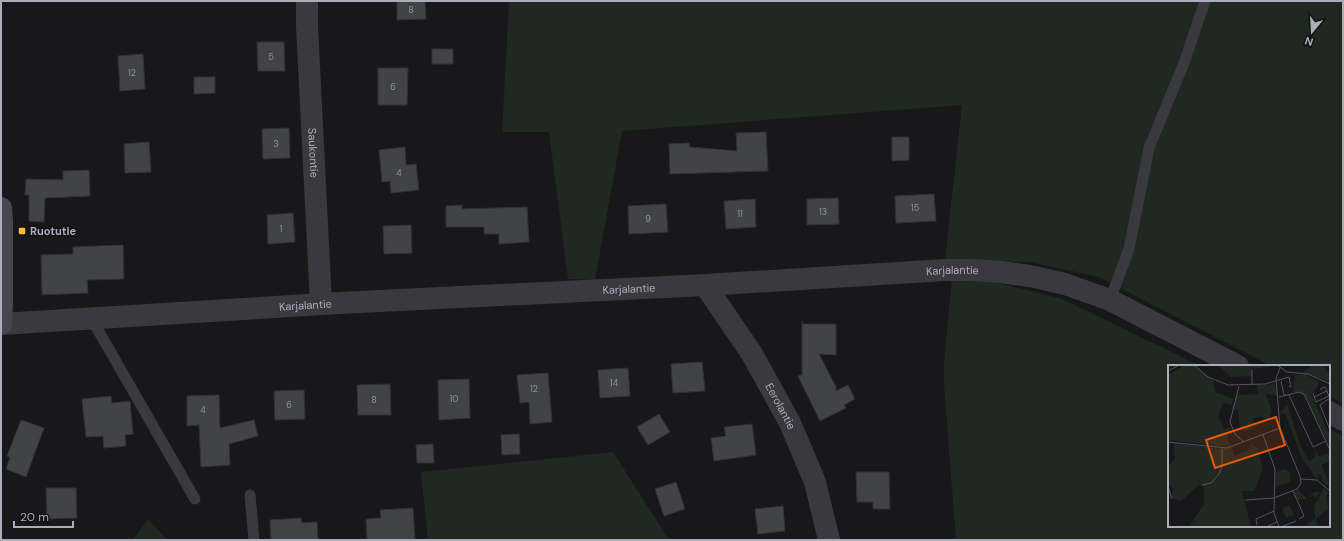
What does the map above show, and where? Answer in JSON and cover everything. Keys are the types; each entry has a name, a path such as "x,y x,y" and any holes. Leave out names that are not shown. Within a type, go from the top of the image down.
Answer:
{"street":[{"name":"Saukontie","path":"307,1 321,304"},
{"path":"1,208 1,324"},
{"name":"Karjalantie","path":"1,324 321,304 706,285 945,270 973,270 1030,276 1065,284 1110,300 1236,365"},
{"name":"Eerolantie","path":"706,285 752,354 790,423 815,482 829,540"},
{"path":"1330,413 1343,420"}],"lane":[{"path":"1110,300 1129,249 1149,148 1184,63 1206,1"},
{"path":"91,318 195,499"},
{"path":"250,495 254,540"}],"shaded area":[{"path":"509,1 1343,1 1343,403 1330,396 1330,365 1269,365 1099,277 1030,262 945,260 962,105 622,131 595,280 568,279 549,132 502,132"},
{"path":"952,278 994,282 1062,299 1199,365 1168,365 1168,527 1330,527 1330,430 1343,436 1343,540 956,540 944,386 944,363"},
{"path":"613,452 669,540 428,540 421,472"},
{"path":"148,519 168,540 133,540"}],"building":[{"path":"397,1 425,1 426,19 397,20"},
{"path":"257,42 284,42 285,71 258,71"},
{"path":"432,49 453,49 453,64 432,64"},
{"path":"143,54 145,89 120,91 118,56"},
{"path":"378,68 408,68 407,105 378,105"},
{"path":"194,77 215,77 215,93 194,94"},
{"path":"289,128 290,158 263,159 262,129"},
{"path":"766,132 768,171 670,174 669,144 689,143 690,147 737,151 736,133"},
{"path":"892,137 909,137 909,160 892,161"},
{"path":"149,142 151,172 125,173 124,144"},
{"path":"405,147 406,165 416,164 419,190 391,193 390,181 382,182 379,150"},
{"path":"89,170 90,196 45,198 44,222 29,221 29,195 25,195 26,179 63,180 63,171"},
{"path":"934,194 936,221 896,223 895,196"},
{"path":"838,198 839,224 807,225 807,199"},
{"path":"755,199 756,227 726,229 724,201"},
{"path":"666,204 668,232 629,234 628,206"},
{"path":"462,205 462,209 527,207 529,242 499,244 499,234 484,234 484,227 446,227 446,206"},
{"path":"293,213 295,242 268,244 267,215"},
{"path":"411,225 412,253 384,254 383,226"},
{"path":"123,245 124,279 87,280 88,293 42,295 41,255 73,254 73,247"},
{"path":"802,321 803,324 836,324 836,355 819,354 836,387 836,391 848,385 855,399 844,405 846,408 820,421 798,376 802,375"},
{"path":"702,362 705,391 673,393 671,364"},
{"path":"628,368 630,396 600,398 598,370"},
{"path":"548,373 552,422 530,424 529,402 520,403 517,375"},
{"path":"469,379 470,418 439,420 438,380"},
{"path":"390,384 391,415 358,415 357,385"},
{"path":"304,390 305,419 275,420 274,391"},
{"path":"219,395 220,428 254,420 258,436 229,444 230,465 201,467 199,425 187,426 187,396"},
{"path":"111,396 112,403 130,401 133,434 125,435 126,446 104,448 103,436 86,437 82,399"},
{"path":"659,414 670,432 648,445 637,427"},
{"path":"21,420 44,428 26,477 6,469 10,457 7,456"},
{"path":"752,424 756,455 714,461 711,438 726,436 724,427"},
{"path":"519,434 520,454 502,455 501,435"},
{"path":"433,444 434,463 417,463 416,445"},
{"path":"856,472 889,472 890,509 873,509 873,502 857,502"},
{"path":"676,482 685,509 664,516 655,489"},
{"path":"46,488 76,488 77,518 47,519"},
{"path":"783,506 785,531 758,534 755,509"},
{"path":"413,508 415,540 367,540 366,519 381,518 380,510"},
{"path":"301,518 302,523 317,522 318,540 271,540 270,520"}],"place":[{"name":"Ruotutie","path":"22,231"}]}
